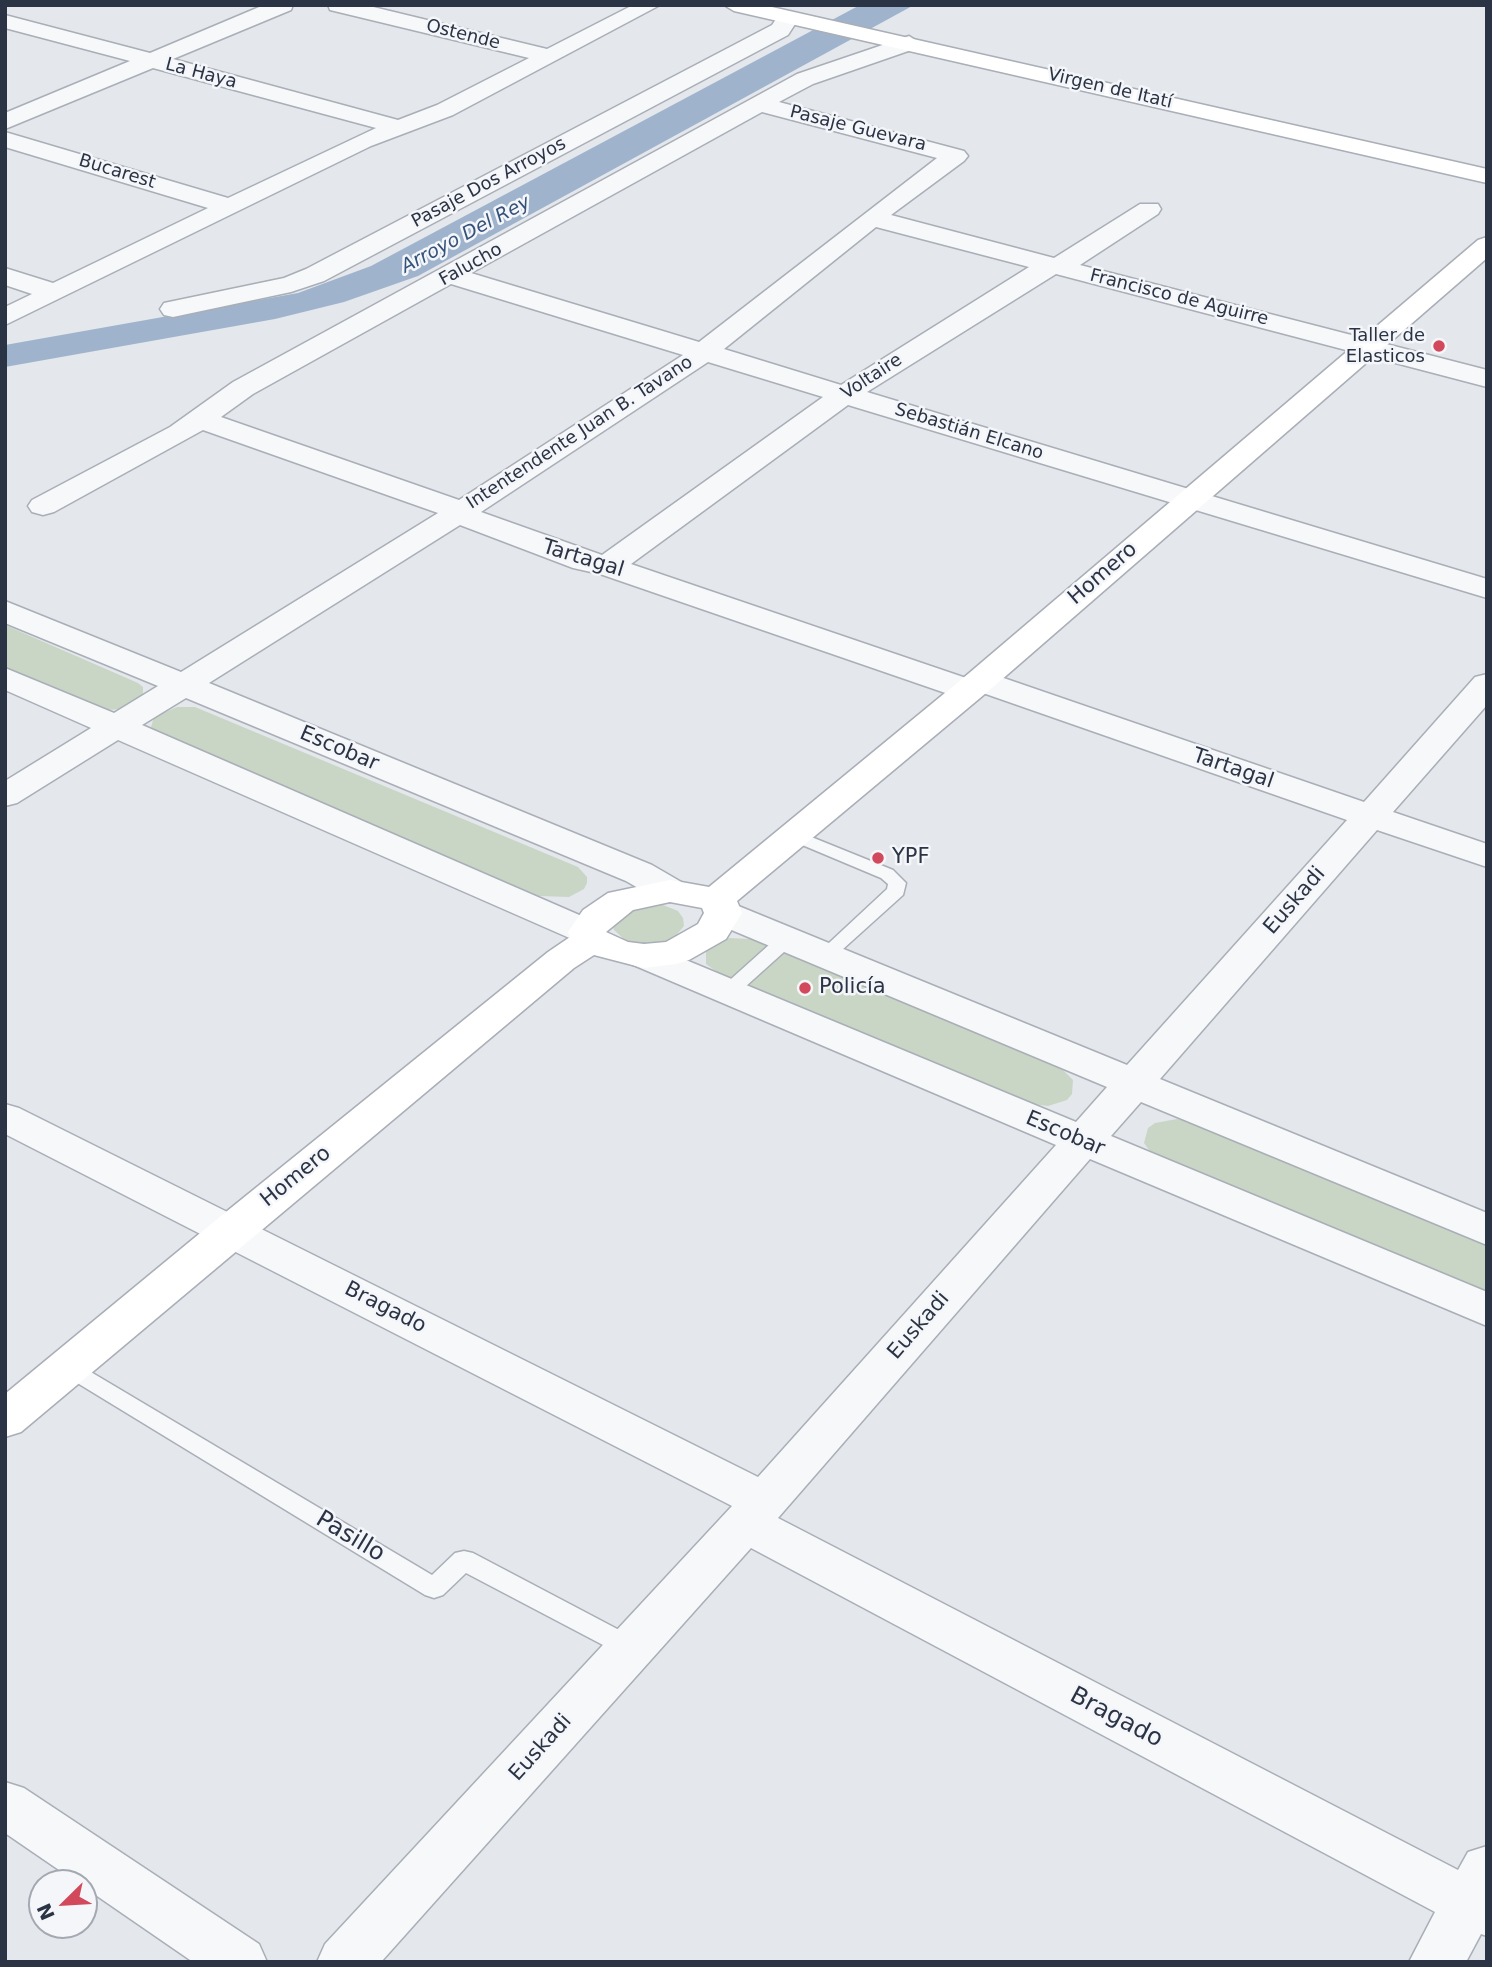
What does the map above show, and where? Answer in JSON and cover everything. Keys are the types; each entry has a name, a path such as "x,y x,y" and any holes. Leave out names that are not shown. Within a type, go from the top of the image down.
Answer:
{"main road":[{"name":"Virgen de Itatí","path":"734,5 1487,176"},
{"name":"Homero","path":"643,956 676,952 695,944 713,931 720,906 794,835 974,686 1487,245"},
{"name":"Homero","path":"5,1420 231,1230 561,960 589,936 596,918 621,901 670,891"},
{"path":"670,891 720,906"},
{"path":"589,936 619,952 643,956"}],"street":[{"path":"5,122 283,5"},
{"name":"Ostende","path":"338,5 547,56"},
{"path":"5,317 229,206 398,127 445,110 650,5"},
{"name":"Pasaje Dos Arroyos","path":"173,309 290,284 314,275 797,20"},
{"name":"La Haya","path":"5,21 398,127"},
{"name":"Falucho","path":"43,506 180,433 243,388 452,276 759,104 816,74 899,41"},
{"name":"Pasaje Guevara","path":"759,104 956,156"},
{"name":"Bucarest","path":"5,139 229,206"},
{"name":"Intentendente Juan B. Tavano","path":"5,796 462,511 705,350 872,218 956,156"},
{"name":"Voltaire","path":"608,566 845,394 1042,271 1068,262 1149,209"},
{"name":"Francisco de Aguirre","path":"872,218 1487,379"},
{"path":"5,276 53,292"},
{"name":"Sebastián Elcano","path":"452,276 705,350 1487,589"},
{"name":"Tartagal","path":"201,419 462,511 475,522 584,561 608,566 1487,856"},
{"name":"Escobar","path":"5,611 639,873 670,891"},
{"path":"5,678 589,936"},
{"name":"Euskadi","path":"345,1962 755,1512 1487,684"},
{"path":"720,906 825,956 1487,1230"},
{"name":"Escobar","path":"643,956 1487,1310"},
{"name":"Bragado","path":"5,1117 231,1230 755,1512 1481,1895"},
{"path":"5,1804 239,1962"},
{"path":"1437,1962 1481,1895"}],"lane":[{"path":"794,835 887,874 897,883 896,891 825,956"},
{"path":"728,992 787,939"},
{"name":"Pasillo","path":"69,1367 434,1588 464,1560 632,1649"}],"green space":[{"path":"5,625 138,683 143,687 143,697 124,709 105,710 5,667"},
{"path":"177,707 195,707 578,867 587,877 587,883 584,889 569,897 539,896 154,732 151,727 154,717"},
{"path":"658,903 678,911 683,918 684,926 673,939 662,943 638,944 626,941 614,930 612,924 620,911"},
{"path":"729,938 750,939 1061,1068 1073,1080 1072,1094 1067,1100 1048,1106 1025,1103 720,974 706,964 706,951 711,945"},
{"path":"1177,1119 1188,1121 1487,1243 1487,1298 1154,1157 1144,1143 1148,1128 1155,1123"}],"water":[{"name":"Arroyo Del Rey","path":"860,5 914,5 418,276 344,302 275,319 5,367 5,345 298,293 371,266"}],"place":[{"name":"Taller de Elasticos","path":"1439,346"},
{"name":"YPF","path":"878,858"},
{"name":"Policía","path":"805,988"}]}
